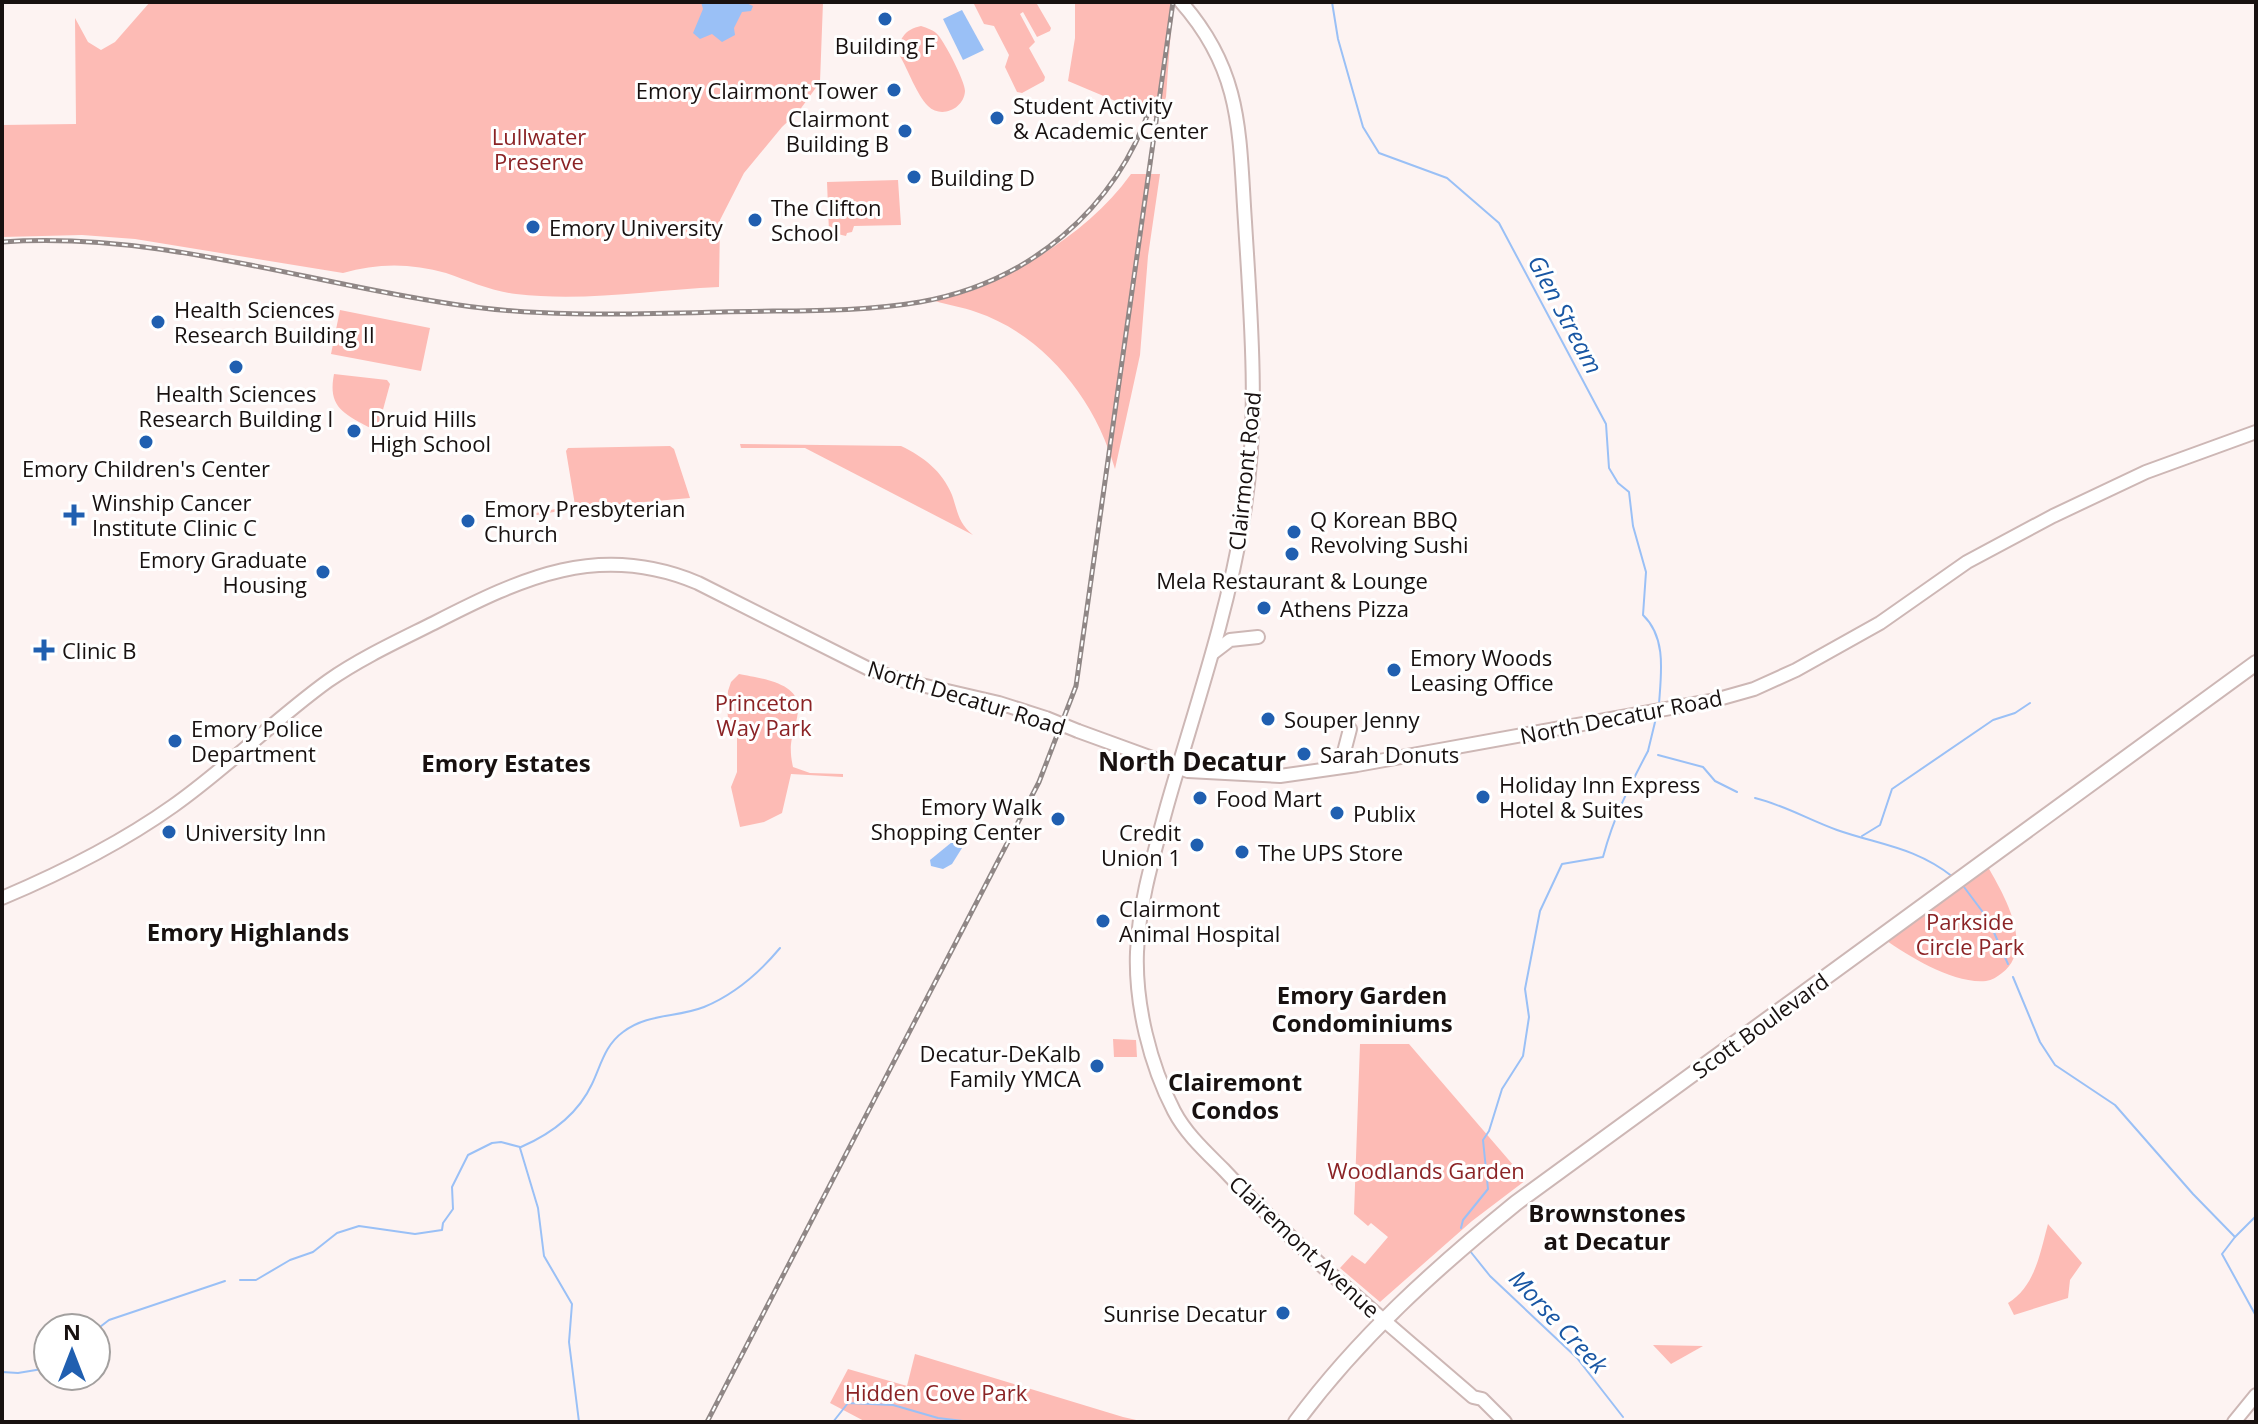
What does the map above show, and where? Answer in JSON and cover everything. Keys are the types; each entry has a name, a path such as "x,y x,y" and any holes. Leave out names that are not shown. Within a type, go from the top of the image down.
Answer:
{"highway":[{"name":"Scott Boulevard","path":"1296,1422 1384,1319 1446,1260 1516,1203 2256,663"}],"main road":[{"name":"Clairmont Road","path":"1148,1037 1137,976 1139,926 1149,875 1227,597 1244,513 1252,437 1252,351 1235,100 1221,58 1181,2"},
{"name":"North Decatur Road","path":"2,898 60,872 168,810 310,694 360,660 490,594 545,574 588,564 628,564 668,572 698,583 869,669 1046,718 1178,768 1195,772 1267,776 1322,771 1675,708 1754,689 1796,670 1872,627 1967,562 2031,528 2146,472 2256,432"},
{"path":"1211,656 1230,640 1258,637"},
{"path":"1322,771 1344,752 1350,729"},
{"name":"Clairemont Avenue","path":"1148,1037 1168,1099 1190,1135 1247,1196 1505,1422"},
{"path":"2234,1422 2256,1395"}],"green space":[{"name":"Lullwater Preserve","path":"150,2 823,2 820,82 799,111 744,173 720,220 719,287 592,296 541,296 498,291 420,267 381,266 343,273 135,239 82,235 2,237 2,125 76,124 75,18 88,42 101,50 115,42"},
{"path":"973,2 1039,2 1037,4 1050,31 1037,37 1023,12 1020,14 1035,42 1029,48 1045,77 1044,81 1022,93 1017,92 1005,67 1009,55 994,26 984,24"},
{"path":"1075,2 1173,2 1166,97 1158,119 1068,81 1075,38"},
{"path":"921,26 938,35 962,79 965,91 961,103 945,112 928,106 900,56 903,36"},
{"path":"1131,174 1160,174 1148,256 1140,355 1115,469 1095,419 1081,396 1045,354 1001,323 971,310 935,301 989,284 1048,251 1102,208"},
{"path":"898,180 901,225 854,226 846,236 829,232 827,182"},
{"path":"340,310 430,328 421,371 331,354"},
{"path":"334,374 387,380 390,384 378,428 366,426 340,408 334,397"},
{"path":"740,444 901,446 938,472 948,486 961,522 973,535 805,448 741,448"},
{"path":"670,446 674,449 690,498 576,508 526,517 575,505 568,448"},
{"name":"Princeton Way Park","path":"739,674 777,683 793,694 798,711 791,744 793,767 810,773 843,774 843,777 791,774 782,813 764,822 740,827 731,787 737,772 737,736 728,718 727,707 731,682"},
{"name":"Parkside Circle Park","path":"1988,867 2008,906 2016,936 2012,962 1998,976 1986,981 1973,981 1946,974 1884,939"},
{"path":"1113,1039 1136,1040 1137,1057 1114,1057"},
{"name":"Woodlands Garden","path":"1360,1044 1409,1044 1526,1180 1472,1221 1380,1302 1340,1268 1352,1255 1365,1264 1388,1237 1354,1214"},
{"path":"2048,1224 2082,1263 2070,1280 2068,1298 2014,1315 2008,1303 2030,1279"},
{"path":"1653,1345 1703,1346 1671,1364"},
{"name":"Hidden Cove Park","path":"915,1354 1145,1422 866,1422 830,1403 848,1369 907,1386"}],"water":[{"path":"701,2 744,2 753,6 751,11 742,12 734,28 735,35 722,42 712,34 700,39 693,33 703,9"},
{"path":"962,10 984,50 963,60 943,19"},
{"path":"956,841 962,848 952,864 943,869 931,866 930,860"}],"waterway":[{"name":"Glen Stream","path":"1332,2 1338,39 1363,127 1379,153 1447,178 1499,223 1606,424 1609,468 1618,483 1629,492 1633,526 1646,572 1643,615 1651,624 1659,645 1659,704"},
{"path":"1862,836 1880,825 1892,789 1993,720 2015,713 2030,703"},
{"path":"1648,751 1656,718"},
{"name":"Morse Creek","path":"1461,1228 1463,1220 1488,1189 1483,1140 1489,1131 1502,1089 1523,1056 1529,1017 1525,989 1540,911 1562,864 1603,857 1622,803 1648,751"},
{"path":"1658,755 1703,767 1715,781 1737,792"},
{"path":"1755,798 1837,830 1911,853 1953,877"},
{"path":"1964,887 1988,919 2008,964"},
{"path":"521,1147 553,1129 579,1105 608,1049 623,1032 642,1022 715,1002 745,982 780,948"},
{"path":"2013,977 2040,1042 2055,1065 2115,1105 2235,1237 2222,1254 2256,1316"},
{"path":"240,1280 256,1280 290,1260 313,1252 337,1233 359,1226 415,1234 442,1230 453,1209 452,1187 468,1155 492,1143 520,1147"},
{"path":"520,1148 538,1208 544,1256 572,1304 569,1342 579,1422"},
{"path":"2235,1237 2256,1216"},
{"name":"Morse Creek","path":"1470,1251 1490,1276 1577,1358 1623,1417"},
{"path":"112,1319 225,1281"},
{"path":"2,1372 32,1371"},
{"path":"833,1422 848,1403 893,1405 938,1418 963,1421 1046,1422"}],"railway":[{"path":"707,1422 1039,782 1076,686 1173,2"},
{"path":"2,242 59,241 173,251 396,295 519,311 654,314 896,306 959,292 997,278 1063,236 1091,208 1115,177 1135,143 1151,105"}],"place":[{"name":"Building F","path":"885,19"},
{"name":"Emory Clairmont Tower","path":"894,90"},
{"name":"Student Activity & Academic Center","path":"997,118"},
{"name":"Clairmont Building B","path":"905,131"},
{"name":"Building D","path":"914,177"},
{"name":"The Clifton School","path":"755,220"},
{"name":"Emory University","path":"533,227"},
{"name":"Health Sciences Research Building II","path":"158,322"},
{"name":"Health Sciences Research Building I","path":"236,367"},
{"name":"Druid Hills High School","path":"354,431"},
{"name":"Emory Children's Center","path":"146,442"},
{"name":"Winship Cancer Institute Clinic C","path":"74,515"},
{"name":"Emory Presbyterian Church","path":"468,521"},
{"name":"Q Korean BBQ Revolving Sushi","path":"1294,532"},
{"name":"Mela Restaurant & Lounge","path":"1292,554"},
{"name":"Emory Graduate Housing","path":"323,572"},
{"name":"Athens Pizza","path":"1264,608"},
{"name":"Clinic B","path":"44,650"},
{"name":"Emory Woods Leasing Office","path":"1394,670"},
{"name":"Souper Jenny","path":"1268,719"},
{"name":"Emory Police Department","path":"175,741"},
{"name":"Sarah Donuts","path":"1304,754"},
{"name":"Holiday Inn Express Hotel & Suites","path":"1483,797"},
{"name":"Food Mart","path":"1200,798"},
{"name":"Publix","path":"1337,813"},
{"name":"Emory Walk Shopping Center","path":"1058,819"},
{"name":"University Inn","path":"169,832"},
{"name":"Credit Union 1","path":"1197,845"},
{"name":"The UPS Store","path":"1242,852"},
{"name":"Clairmont Animal Hospital","path":"1103,921"},
{"name":"Decatur-DeKalb Family YMCA","path":"1097,1066"},
{"name":"Sunrise Decatur","path":"1283,1313"}],"district":[{"name":"North Decatur","path":"1192,761"},
{"name":"Emory Estates","path":"506,762"},
{"name":"Emory Highlands","path":"248,931"},
{"name":"Emory Garden Condominiums","path":"1362,1008"},
{"name":"Clairemont Condos","path":"1235,1095"},
{"name":"Brownstones at Decatur","path":"1607,1226"}]}
